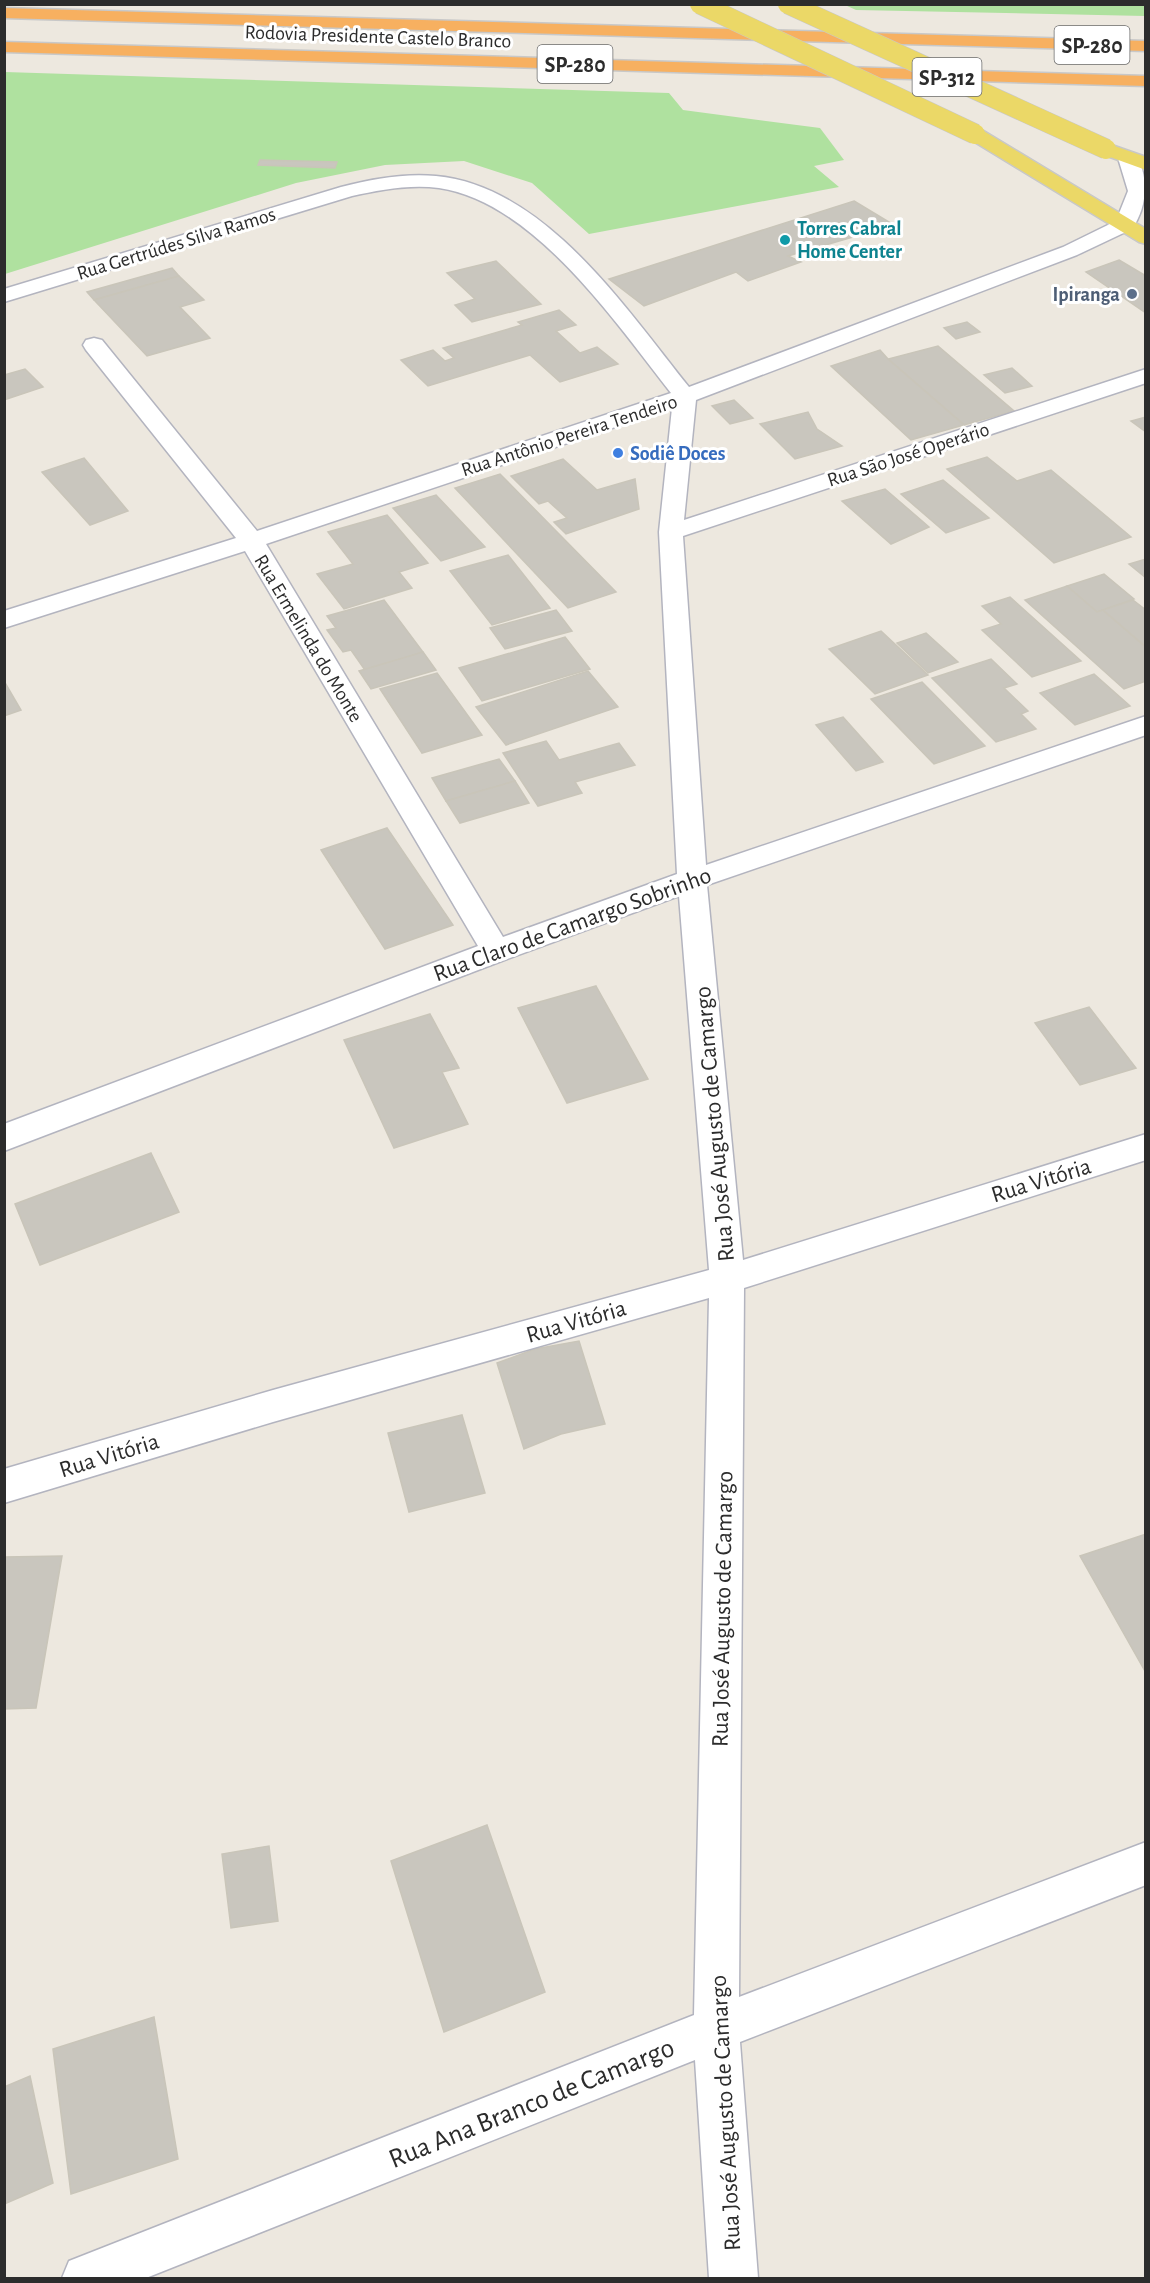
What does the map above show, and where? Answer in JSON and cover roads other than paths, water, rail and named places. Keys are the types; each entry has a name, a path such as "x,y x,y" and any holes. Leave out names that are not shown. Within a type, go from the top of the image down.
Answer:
{"highway":[{"name":"Rodovia Presidente Castelo Branco","path":"4,13 1146,46"},
{"path":"626,14 1038,44"},
{"name":"Rodovia Presidente Castelo Branco","path":"4,47 1146,81"}],"main road":[{"name":"SP-312","path":"700,4 975,134 1146,238"},
{"name":"SP-312","path":"789,4 1106,149 1137,161"}],"street":[{"path":"1125,225 1138,191 1137,161"},
{"name":"Rua Gertrúdes Silva Ramos","path":"4,296 348,191 382,184 439,182 491,197 530,221 578,267 685,396"},
{"name":"Rua Antônio Pereira Tendeiro","path":"4,620 685,396 1070,251 1125,225"},
{"name":"Rua Ermelinda do Monte","path":"94,345 251,540 496,951"},
{"name":"Rua São José Operário","path":"671,532 1146,376"},
{"name":"Rua José Augusto de Camargo","path":"685,396 671,532 692,880 727,1278 716,2029 734,2278"},
{"name":"Rua Claro de Camargo Sobrinho","path":"4,1138 496,951 692,880 1146,725"},
{"name":"Rua Vitória","path":"4,1486 273,1406 727,1278 1146,1147"},
{"name":"Rua Ana Branco de Camargo","path":"86,2278 716,2029 1146,1863"}],"place":[{"name":"Torres Cabral Home Center","path":"785,240"},
{"name":"Ipiranga","path":"1132,294"},
{"name":"Sodiê Doces","path":"618,453"}]}
